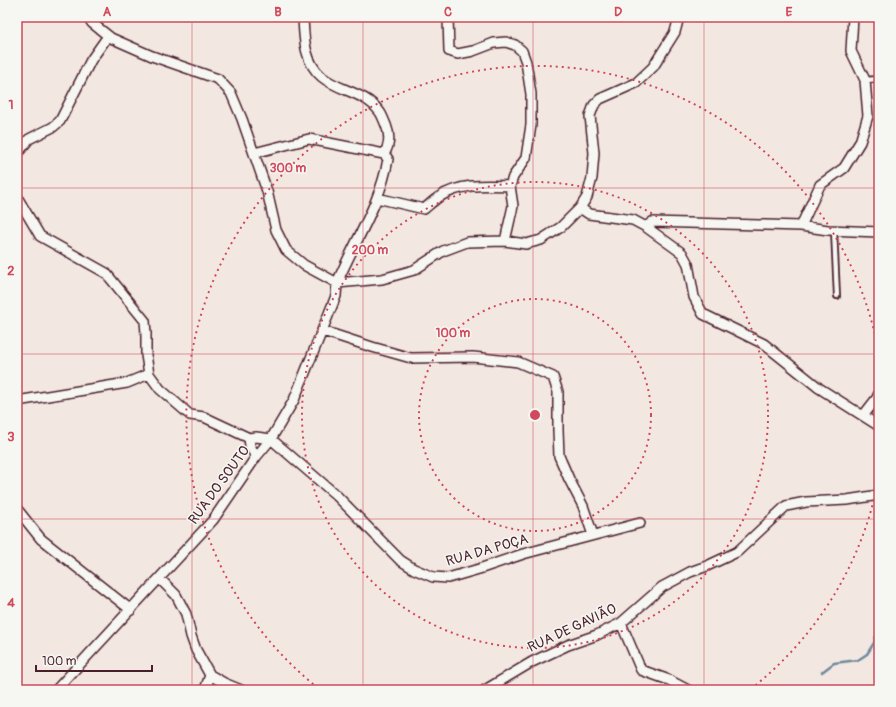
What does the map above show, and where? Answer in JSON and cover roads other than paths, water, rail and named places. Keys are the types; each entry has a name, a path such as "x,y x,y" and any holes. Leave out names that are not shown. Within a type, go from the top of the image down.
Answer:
{"street":[{"path":"88,17 92,23 108,36 152,56 218,79 231,93 267,191 276,230 286,250 304,265 337,283 382,279 414,270 443,251 468,242 506,241 526,244 541,240 561,227 580,208 587,197 592,178 594,153 590,116 594,106 600,98 636,83 654,67 675,32 679,17"},
{"path":"254,153 309,139 384,154 389,147 388,130 380,111 362,96 321,76 310,62 304,44 303,17"},
{"path":"448,17 449,51 458,54 473,51 494,43 506,42 515,45 522,52 526,62 531,94 531,125 526,158 513,177 510,186 513,206 506,241"},
{"path":"801,226 820,185 844,168 860,142 868,116 865,80 851,51 853,17"},
{"path":"17,154 29,139 53,127 60,121 91,60 108,36"},
{"name":"RUA DO SOUTO","path":"56,690 213,520 256,457 271,439 294,400 336,296 337,283 377,198 388,159 384,154"},
{"path":"377,198 424,209 439,197 456,189 475,185 510,186"},
{"path":"17,197 40,236 106,273 144,321 146,333 146,355 149,374 160,389 190,415 204,417 249,438 256,437 271,439"},
{"path":"580,208 589,214 633,220 646,227 682,254 688,264 694,297 703,314 764,344 818,388 879,426"},
{"path":"646,227 652,222 801,226 834,230 879,232"},
{"path":"323,331 411,358 473,357 518,362 553,377 558,392 559,456 582,506 593,535"},
{"path":"17,401 127,383 149,374"},
{"path":"863,416 877,398 879,393"},
{"path":"249,438 250,446 256,457"},
{"name":"RUA DA POÇA","path":"271,439 336,495 400,560 414,569 433,577 448,578 523,554 640,523"},
{"name":"RUA DE GAVIÃO","path":"485,690 532,662 568,645 597,635 621,623 662,587 690,572 737,552 786,506 806,502 848,500 879,495"},
{"path":"17,509 41,539 131,610"},
{"path":"160,579 176,595 186,614 196,650 210,675 241,690"},
{"path":"621,623 641,670 670,680 688,690"},
{"path":"205,690 210,675"}],"lane":[{"path":"865,80 879,79"},
{"path":"834,230 837,296"}],"waterway":[{"path":"879,613 876,617 879,625"},
{"path":"822,672 834,663 858,660 867,654 874,643 879,625"}]}
